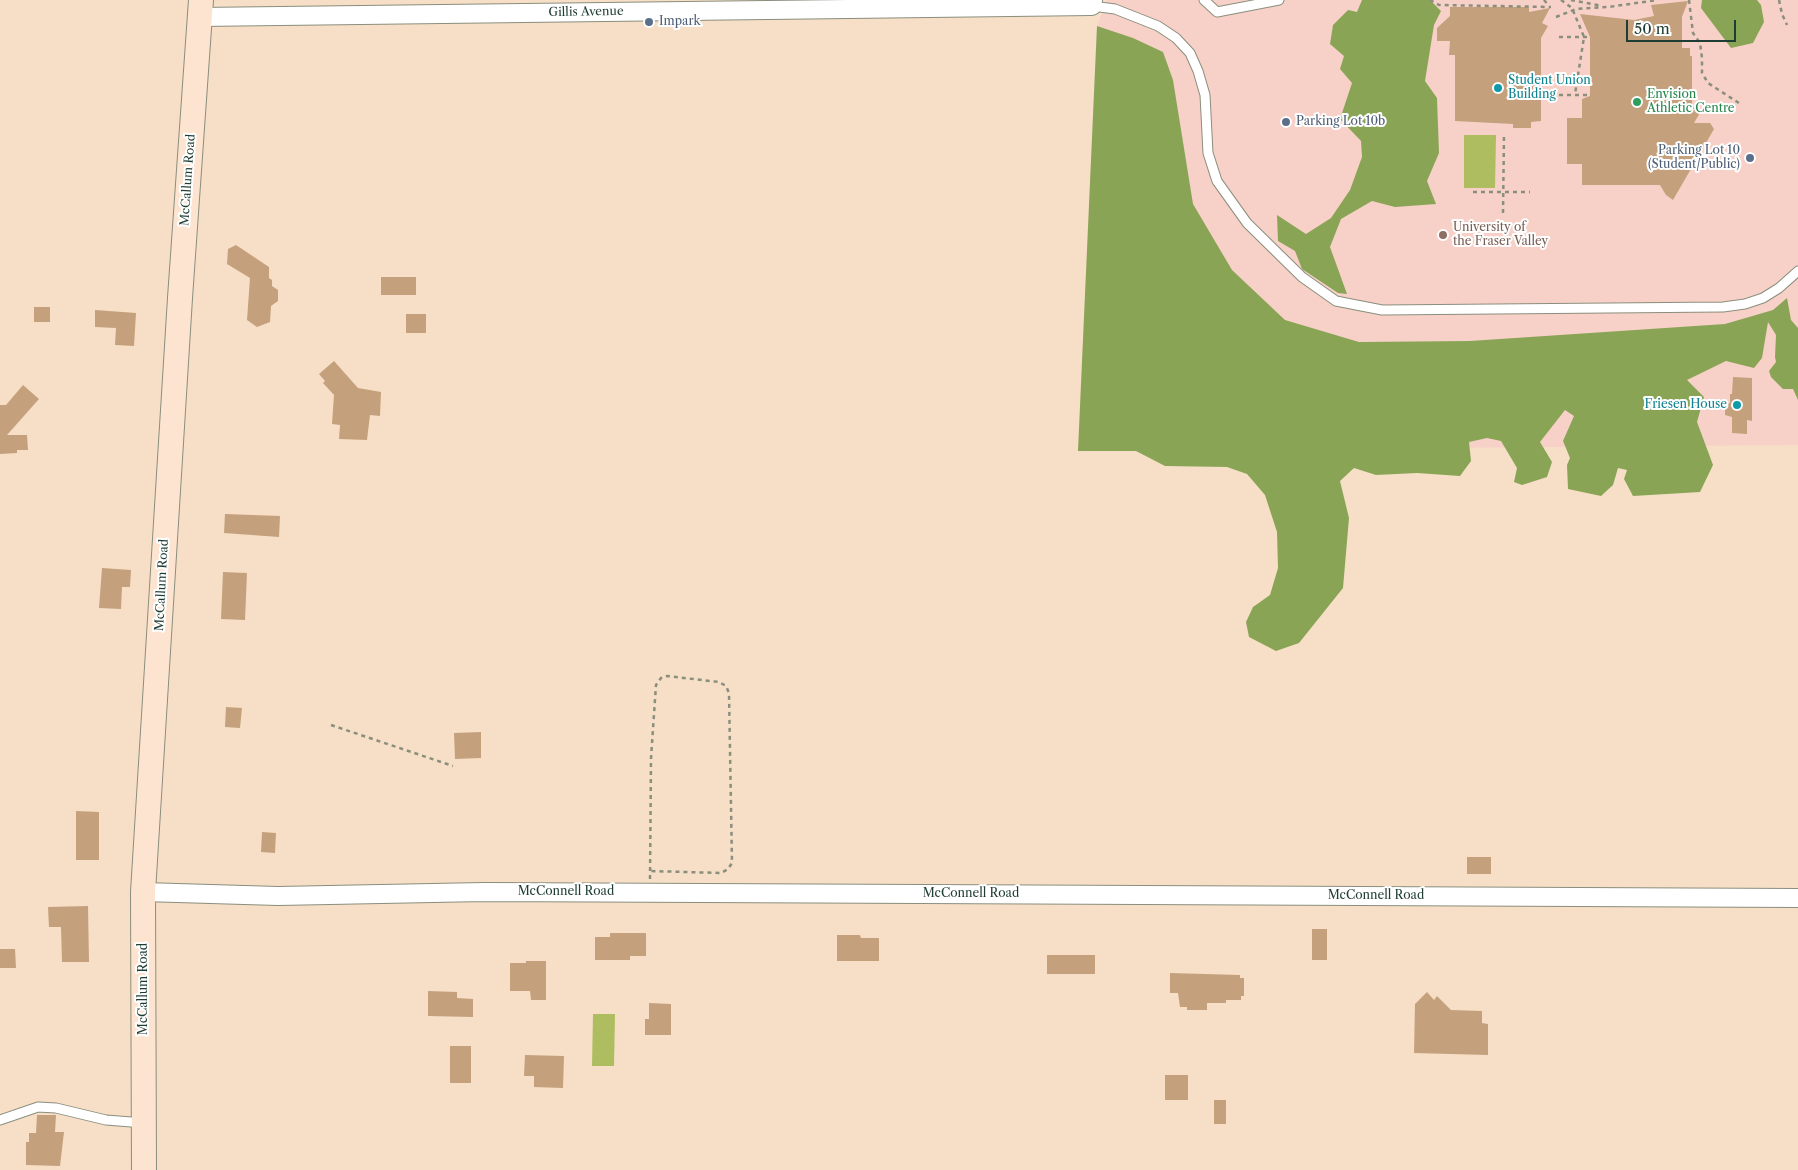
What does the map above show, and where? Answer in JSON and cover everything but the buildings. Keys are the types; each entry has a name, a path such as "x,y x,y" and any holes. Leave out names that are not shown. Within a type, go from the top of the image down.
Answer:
{"main road":[{"name":"McCallum Road","path":"144,1170 143,892 179,308 200,8"}],"street":[{"name":"Gillis Avenue","path":"200,8 1092,3"},
{"name":"McConnell Road","path":"143,892 278,896 484,892 1798,898"}],"lane":[{"path":"1204,0 1217,12 1278,0"},
{"path":"1092,3 1138,16 1158,26 1176,38 1190,53 1205,95 1208,153 1217,181 1247,223 1302,277 1336,300 1382,310 1723,307 1745,304 1763,298 1779,288 1798,271"},
{"path":"0,1120 38,1107 56,1108 106,1120 144,1123"}],"path":[{"path":"1430,0 1439,5 1550,7 1544,0"},
{"path":"1561,0 1573,10 1586,37 1575,94"},
{"path":"1572,0 1608,7"},
{"path":"1556,17 1573,10 1658,0"},
{"path":"1689,0 1693,34 1700,43 1702,73 1708,83 1742,104"},
{"path":"1779,0 1782,14 1788,26"},
{"path":"1559,37 1586,37"},
{"path":"1559,95 1589,95"},
{"path":"1504,135 1504,213"},
{"path":"1473,192 1530,192"},
{"path":"650,871 721,873 728,869 732,863 729,693 726,686 719,682 667,676 661,678 656,685 651,758 650,871 650,893"},
{"path":"331,725 453,766"}],"shaded area":[{"name":"University of the Fraser Valley","path":"1107,0 1798,0 1798,445 1078,451 1097,26"}],"green space":[{"path":"1362,0 1430,0 1441,11 1434,25 1425,81 1437,98 1439,153 1427,181 1436,204 1395,207 1372,201 1341,219 1330,247 1347,294 1338,293 1302,269 1295,251 1278,241 1277,215 1306,234 1331,218 1350,190 1362,157 1361,141 1340,119 1352,83 1340,69 1344,56 1330,44 1333,25 1348,10 1357,12"},
{"path":"1702,0 1757,0 1761,5 1764,22 1753,43 1731,48 1701,8"},
{"path":"1097,26 1133,38 1163,52 1173,80 1193,204 1232,270 1285,320 1359,342 1470,341 1725,324 1773,310 1787,298 1791,320 1798,328 1798,400 1793,389 1783,389 1771,377 1769,371 1776,362 1776,335 1768,322 1762,358 1754,368 1726,361 1687,380 1704,397 1697,422 1713,465 1700,492 1633,496 1624,479 1627,470 1618,468 1613,485 1601,496 1568,489 1567,465 1570,458 1563,441 1574,416 1565,410 1540,442 1552,462 1547,477 1522,485 1514,482 1517,468 1501,441 1487,438 1469,442 1471,461 1460,476 1417,473 1376,475 1354,468 1340,481 1349,518 1343,588 1299,643 1276,651 1249,637 1246,622 1253,607 1270,595 1278,568 1277,532 1265,495 1247,474 1227,467 1165,466 1136,451 1078,451"},
{"path":"1464,135 1496,135 1495,188 1464,188"},
{"path":"593,1014 615,1014 614,1066 592,1066"}],"place":[{"name":"Impark","path":"649,22"},
{"name":"Student Union Building","path":"1498,88"},
{"name":"Envision Athletic Centre","path":"1637,102"},
{"name":"Parking Lot 10b","path":"1286,122"},
{"name":"Parking Lot 10 (Student/Public)","path":"1750,158"},
{"name":"University of the Fraser Valley","path":"1443,235"},
{"name":"Friesen House","path":"1737,405"}]}
